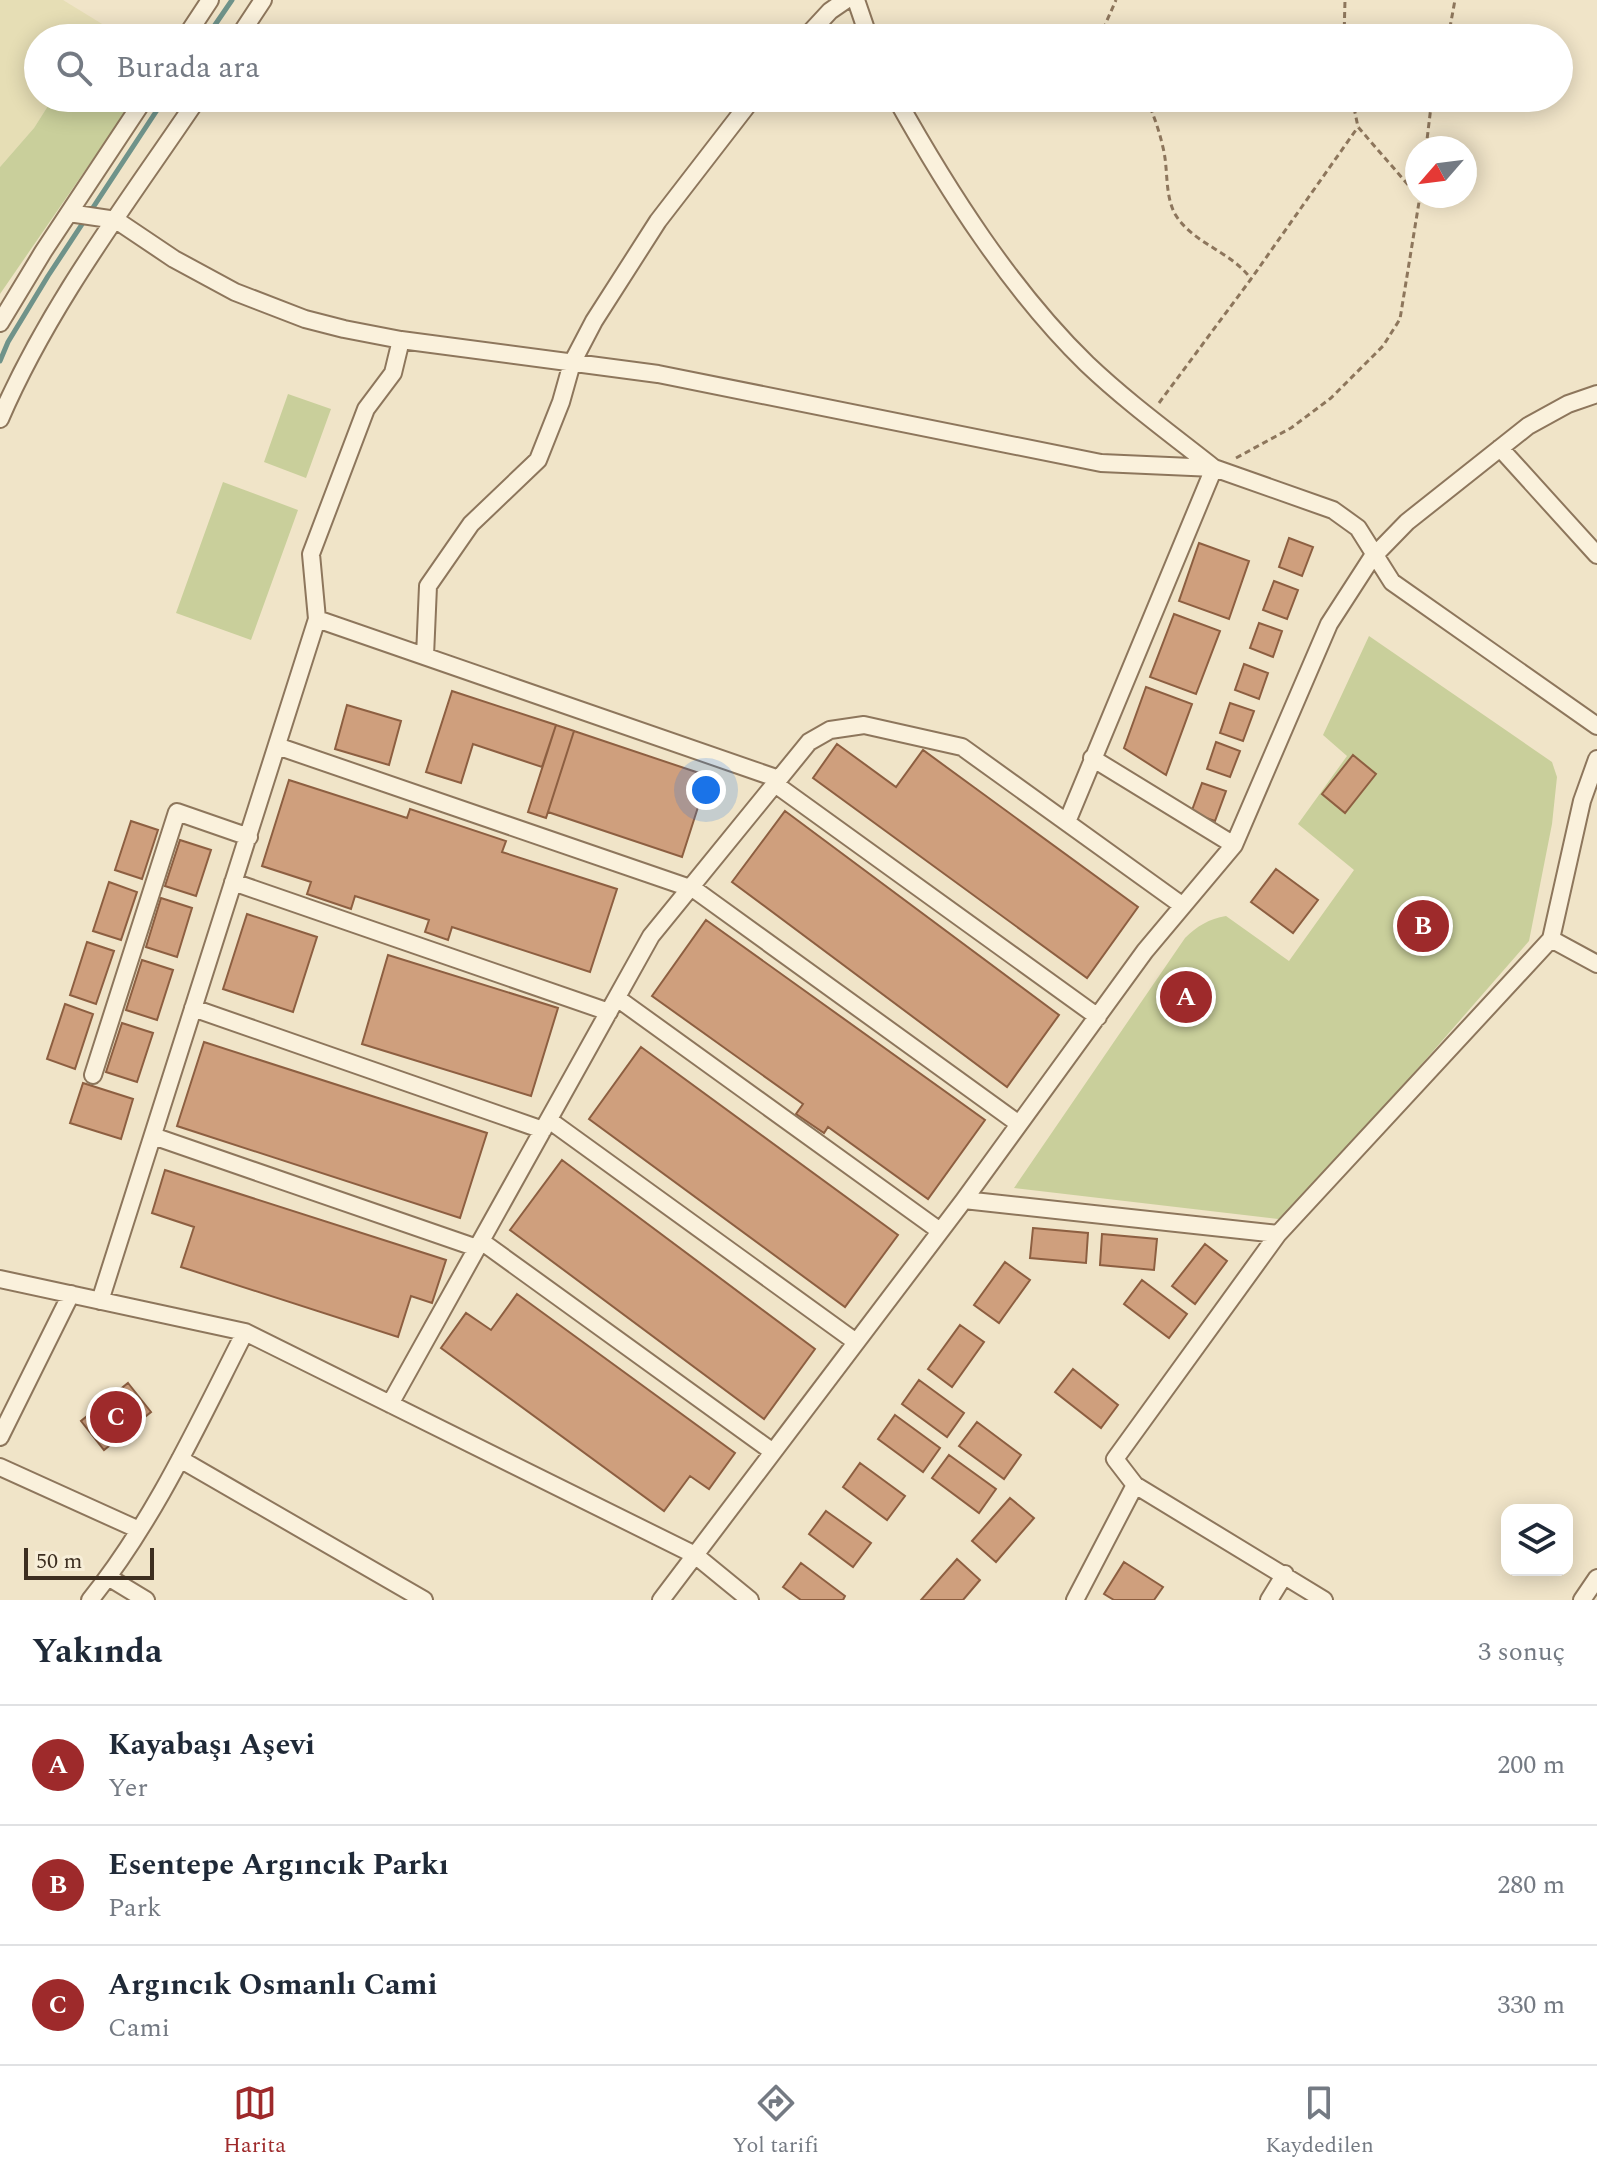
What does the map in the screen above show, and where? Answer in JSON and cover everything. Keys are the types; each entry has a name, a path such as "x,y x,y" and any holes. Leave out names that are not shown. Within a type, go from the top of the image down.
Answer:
{"street":[{"path":"194,24 210,0"},
{"path":"247,24 263,0"},
{"path":"818,24 846,0"},
{"path":"856,0 864,24"},
{"path":"0,323 136,112"},
{"path":"0,419 37,341 189,112"},
{"path":"425,656 428,586 471,524 538,460 561,402 572,363 594,321 658,221 742,112"},
{"path":"905,112 1013,281 1085,362 1148,418 1214,468"},
{"path":"69,213 116,220 174,259 235,292 305,319 401,340 658,374 1101,463 1214,468 1333,510 1358,528 1392,582 1597,726"},
{"path":"100,1301 317,619 311,554 366,409 393,373 401,340"},
{"path":"661,1600 964,1200 1145,951 1234,845 1329,624 1375,554 1407,522 1548,413 1597,394"},
{"path":"1500,448 1597,555"},
{"path":"1067,822 1214,468"},
{"path":"317,619 777,781 1098,1017"},
{"path":"390,1404 651,936 809,742 819,735 842,726 864,725 962,747 1183,906"},
{"path":"277,746 690,888 1019,1124"},
{"path":"1092,758 1234,845"},
{"path":"1324,1600 1135,1485 1115,1459 1278,1234 1551,939 1582,801 1597,759"},
{"path":"93,1075 177,812 249,837"},
{"path":"233,882 613,1005 940,1231"},
{"path":"1551,939 1597,964"},
{"path":"193,1008 546,1125 856,1342"},
{"path":"153,1136 479,1244 773,1452"},
{"path":"964,1200 1278,1234"},
{"path":"0,1279 245,1332 695,1555 750,1600"},
{"path":"0,1437 71,1294"},
{"path":"90,1600 108,1577 180,1459 245,1332"},
{"path":"180,1459 424,1600"},
{"path":"0,1467 137,1529"},
{"path":"1075,1600 1135,1485"},
{"path":"1269,1600 1285,1574"},
{"path":"108,1577 146,1600"},
{"path":"1582,1600 1597,1578"}],"path":[{"path":"1105,24 1116,0"},
{"path":"1344,24 1345,0"},
{"path":"1451,24 1455,0"},
{"path":"1151,112 1160,136 1174,212 1189,229 1237,262 1251,279"},
{"path":"1355,112 1358,127 1405,180"},
{"path":"1427,136 1430,112"},
{"path":"1148,418 1358,127"},
{"path":"1214,468 1267,442 1314,412 1383,346 1400,319 1417,208"}],"shaded area":[{"path":"0,0 63,0 102,24 24,24 24,112 44,112 0,167"}],"green space":[{"path":"44,112 125,112 0,294 0,167"},
{"path":"288,394 331,409 306,478 264,462"},
{"path":"223,482 298,510 251,640 176,613"},
{"path":"1369,636 1552,762 1557,777 1552,824 1529,941 1286,1220 1014,1188 1185,938 1209,921 1226,916 1289,961 1354,870 1298,824 1347,756 1323,735"}],"building":[{"path":"1289,538 1313,547 1302,576 1279,567"},
{"path":"1199,543 1249,561 1229,619 1179,601"},
{"path":"1274,581 1298,590 1287,619 1263,610"},
{"path":"1174,614 1220,631 1196,694 1150,677"},
{"path":"1259,623 1282,631 1273,657 1250,648"},
{"path":"1244,664 1268,673 1259,699 1235,690"},
{"path":"1146,687 1192,704 1166,775 1124,748"},
{"path":"452,691 556,725 542,767 473,744 461,783 426,772"},
{"path":"1230,703 1254,711 1243,741 1220,733"},
{"path":"347,705 401,721 389,765 335,749"},
{"path":"556,725 574,731 546,818 528,812"},
{"path":"574,731 708,776 682,857 548,812"},
{"path":"1216,742 1240,751 1230,777 1207,769"},
{"path":"837,744 896,787 923,750 1138,907 1087,978 813,778"},
{"path":"1353,755 1376,774 1345,813 1322,794"},
{"path":"289,780 407,818 410,809 506,841 502,852 617,889 590,972 452,927 448,940 425,932 429,920 355,896 351,909 307,894 311,882 262,866"},
{"path":"1202,783 1226,791 1215,821 1191,813"},
{"path":"785,811 1059,1015 1007,1087 732,882"},
{"path":"131,821 158,830 142,879 115,870"},
{"path":"180,840 211,850 196,896 165,886"},
{"path":"1276,869 1318,900 1293,933 1251,902"},
{"path":"109,882 137,892 121,940 93,931"},
{"path":"161,898 192,908 177,957 146,947"},
{"path":"247,914 317,937 293,1012 223,989"},
{"path":"706,920 985,1120 928,1199 828,1127 824,1133 796,1114 803,1104 652,996"},
{"path":"87,942 114,951 96,1004 70,995"},
{"path":"388,955 558,1008 531,1096 362,1044"},
{"path":"142,960 173,970 157,1020 126,1010"},
{"path":"1188,973 1209,990 1184,1020 1164,1003"},
{"path":"65,1004 93,1014 75,1069 47,1059"},
{"path":"122,1023 153,1033 137,1082 106,1072"},
{"path":"204,1042 487,1133 460,1218 177,1126"},
{"path":"641,1047 898,1235 845,1307 589,1119"},
{"path":"83,1083 133,1099 121,1139 70,1123"},
{"path":"562,1160 815,1349 764,1419 510,1230"},
{"path":"165,1170 446,1260 432,1303 411,1296 398,1337 181,1267 194,1227 152,1213"},
{"path":"1033,1228 1088,1233 1086,1263 1030,1258"},
{"path":"1102,1234 1157,1239 1154,1270 1100,1265"},
{"path":"1205,1244 1227,1261 1195,1304 1172,1286"},
{"path":"1005,1262 1030,1280 999,1323 974,1305"},
{"path":"1142,1280 1187,1314 1169,1338 1124,1304"},
{"path":"517,1294 735,1453 709,1489 690,1476 664,1511 441,1348 466,1313 491,1330"},
{"path":"960,1325 984,1342 952,1387 928,1369"},
{"path":"1073,1369 1118,1405 1101,1428 1055,1392"},
{"path":"919,1380 964,1413 947,1437 902,1404"},
{"path":"128,1383 151,1412 104,1450 81,1421"},
{"path":"895,1415 940,1448 923,1472 878,1439"},
{"path":"977,1422 1021,1455 1004,1479 959,1446"},
{"path":"949,1455 996,1489 979,1513 932,1478"},
{"path":"860,1463 905,1496 887,1520 843,1487"},
{"path":"1010,1498 1034,1518 996,1562 972,1541"},
{"path":"826,1511 871,1543 853,1567 809,1534"},
{"path":"957,1559 980,1580 963,1600 921,1600"},
{"path":"1124,1562 1163,1587 1154,1600 1114,1600 1104,1594"},
{"path":"801,1563 845,1596 843,1600 801,1600 783,1587"}],"waterway":[{"path":"216,24 232,0"},
{"path":"0,361 48,276 156,112"}],"place":[{"name":"Esentepe Argıncık Parkı","path":"1423,926"},
{"name":"Kayabaşı Aşevi","path":"1186,997"},
{"name":"Argıncık Osmanlı Cami","path":"116,1417"}]}
